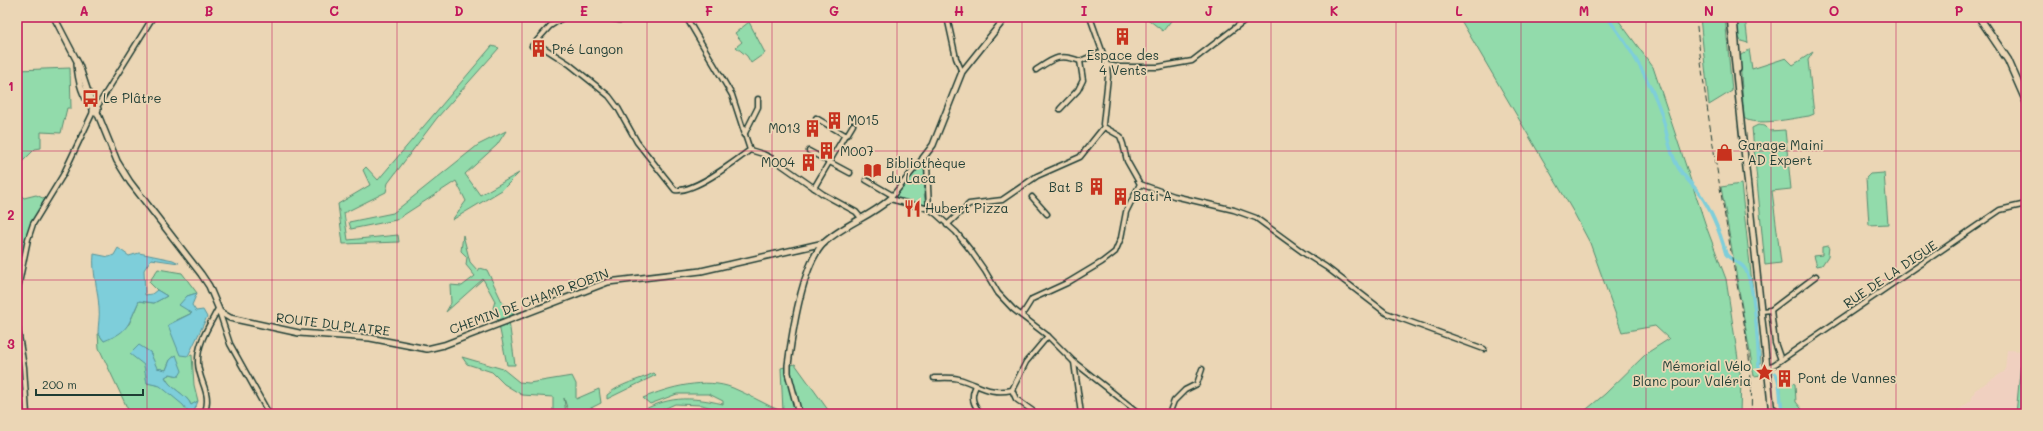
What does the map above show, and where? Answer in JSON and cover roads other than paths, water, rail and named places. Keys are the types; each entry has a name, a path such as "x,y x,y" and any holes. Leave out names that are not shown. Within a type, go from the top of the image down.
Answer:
{"highway":[{"path":"1979,17 2008,60 2026,101"}],"street":[{"path":"54,17 77,62 79,74 118,161 130,182 209,286 230,344 269,414"},
{"path":"17,293 28,239 33,224 64,175 95,109 154,17"},
{"path":"564,17 550,26 534,45 569,64 609,96 618,108 636,142 675,190 683,190 713,176 750,150"},
{"path":"604,17 620,20 635,17"},
{"path":"686,17 729,89 750,150 768,156 814,188 856,212 860,218"},
{"path":"947,17 956,58 962,72"},
{"path":"799,414 788,373 790,354 805,279 824,243 860,218 882,206 930,149 962,72 1006,17"},
{"path":"947,225 969,204 1002,200 1037,176 1080,157 1104,127 1103,124 1108,77 1107,65 1090,17"},
{"path":"1107,65 1119,68 1158,67 1192,61 1249,17"},
{"path":"1730,17 1772,414"},
{"path":"1734,17 1738,59 1738,84"},
{"path":"1036,70 1059,57 1072,57 1080,61 1102,52"},
{"path":"1060,109 1078,90 1083,80 1080,61"},
{"path":"744,135 758,107 758,99"},
{"path":"816,118 845,135"},
{"path":"814,188 845,135 848,135 853,125"},
{"path":"1104,127 1120,136 1127,161 1140,184 1174,196 1234,210 1256,218 1326,267 1386,313 1484,349"},
{"path":"809,151 850,173"},
{"path":"923,158 927,164 929,209"},
{"path":"866,180 891,197 929,209 947,225 971,251 998,293 1048,336 1074,362 1140,414"},
{"path":"1022,315 1032,300 1067,283 1115,252 1121,238 1126,212 1140,184"},
{"path":"1032,197 1047,214"},
{"name":"RUE DE LA DIGUE","path":"1768,367 1781,360 2000,210 2026,204"},
{"name":"CHEMIN DE CHAMP ROBIN","path":"408,346 427,349 444,344 608,282 700,271 824,243"},
{"path":"1762,311 1771,310 1816,276"},
{"path":"1771,310 1775,343 1781,360"},
{"path":"204,414 208,398 198,365 198,352 202,338 219,311"},
{"name":"ROUTE DU PLATRE","path":"219,311 230,318 299,333 370,338 408,346"},
{"path":"17,323 24,367 27,414"},
{"path":"1037,414 1016,398 1012,390 1020,371 1048,336"},
{"path":"1074,362 1081,414"},
{"path":"1169,414 1174,401 1185,390 1197,384 1202,369"},
{"path":"934,378 957,379 989,391 1004,392 1012,390"},
{"path":"976,386 972,394 973,401 981,414"},
{"path":"1771,408 1775,409 1777,414"}],"water":[{"path":"118,248 129,256 139,253 173,260 179,263 151,259 144,270 145,295 152,294 157,290 167,296 154,303 139,301 124,330 104,341 98,333 99,311 94,254 109,257 114,255"},
{"path":"197,293 192,305 196,311 203,310 207,317 188,356 180,355 168,325 192,313 179,305 187,296"},
{"path":"139,345 150,352 157,368 166,370 170,360 176,355 182,371 179,376 170,374 165,377 171,385 189,401 191,405 198,401 193,414 187,414 188,412 183,405 160,386 147,383 144,365 130,354"}],"waterway":[{"path":"1607,17 1631,51 1650,86 1661,112 1670,147 1678,167 1708,207 1719,230 1726,254 1745,269 1754,301 1759,368 1763,372"},
{"path":"1775,373 1780,386 1783,414"}],"railway":[{"path":"1696,17 1712,140 1749,357 1751,376 1751,414"}],"place":[{"name":"Espace des 4 Vents","path":"1123,36"},
{"name":"Pré Langon","path":"539,49"},
{"name":"Le Plâtre","path":"90,98"},
{"name":"M015","path":"834,120"},
{"name":"M013","path":"813,128"},
{"name":"M007","path":"827,151"},
{"name":"Garage Maini - AD Expert","path":"1725,152"},
{"name":"M004","path":"808,162"},
{"name":"Bibliothèque du Laca","path":"873,170"},
{"name":"Bat B","path":"1096,187"},
{"name":"Bati A","path":"1120,196"},
{"name":"Hubert Pizza","path":"912,208"},
{"name":"Mémorial Vélo Blanc pour Valéria","path":"1764,373"},
{"name":"Pont de Vannes","path":"1785,378"}]}
